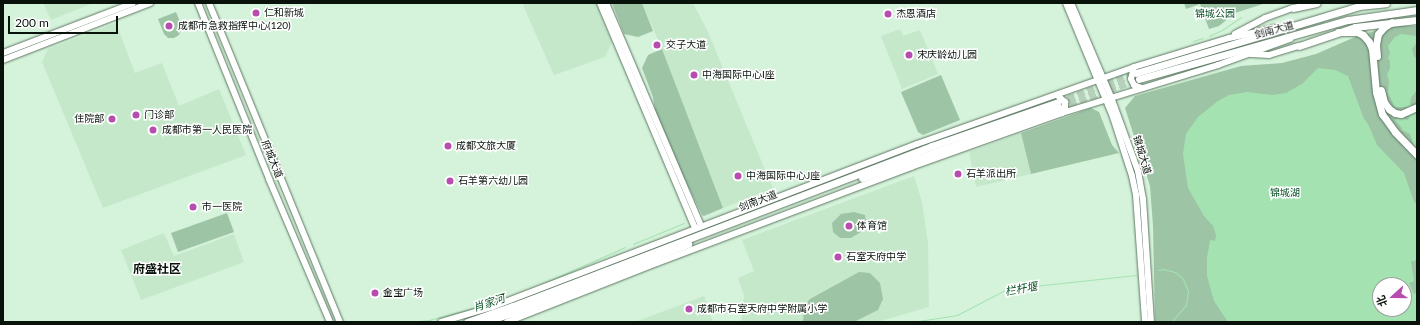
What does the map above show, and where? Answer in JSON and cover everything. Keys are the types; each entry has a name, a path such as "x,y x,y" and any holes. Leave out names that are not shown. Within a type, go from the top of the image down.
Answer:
{"highway":[{"path":"1293,8 1316,3"},
{"name":"剑南大道","path":"1136,73 1359,6 1386,3"},
{"name":"剑南大道","path":"1136,73 1281,37 1304,33 1367,16 1417,10"},
{"path":"1299,46 1355,27 1417,20"},
{"path":"1392,22 1384,27 1378,34 1376,45 1378,103 1385,120 1417,155"},
{"path":"1338,32 1356,32 1363,35 1369,42 1372,49 1377,81 1382,96 1389,109 1401,114 1417,108"},
{"name":"剑南大道","path":"484,322 622,263 932,146 1059,105"},
{"name":"剑南大道","path":"467,322 515,309 865,176 1059,105"}],"main road":[{"path":"3,53 133,3"},
{"path":"3,60 150,3"},
{"name":"府城大道","path":"198,3 269,179 330,322"},
{"name":"府城大道","path":"209,3 340,322"},
{"path":"600,3 698,227"},
{"path":"606,3 698,227"},
{"name":"锦城大道","path":"1066,3 1101,79"},
{"name":"锦城大道","path":"1071,3 1135,164 1143,199 1151,322"},
{"path":"506,322 880,179 1059,105 1101,79 1136,73 1229,38 1265,18 1293,8"},
{"path":"1229,38 1302,23"},
{"path":"442,322 492,307 632,252 940,136 1059,105 1108,98 1248,54 1304,33"},
{"path":"1248,54 1269,55 1299,46"},
{"path":"1136,73 1131,79 1134,85 1142,88"},
{"name":"锦城大道","path":"1108,98 1136,195 1145,322"},
{"path":"932,146 940,136"},
{"path":"865,176 880,179"},
{"path":"622,263 632,252"},
{"path":"641,262 657,263"},
{"path":"492,307 515,309 506,322"}],"shaded area":[{"path":"43,3 93,3 51,20"},
{"path":"522,3 596,3 612,42 605,57 554,75"},
{"path":"642,3 693,3 708,32 773,189 723,208 662,49"},
{"name":"成都市第一人民医院","path":"116,23 135,73 162,63 179,106 219,89 246,155 103,208 42,62 48,49"},
{"name":"宋庆龄幼儿园","path":"900,29 903,36 920,30 938,74 902,89 881,36"},
{"path":"1401,34 1417,36 1417,42 1412,49 1417,60 1416,91 1411,98 1410,103 1417,115 1417,145 1415,151 1411,151 1413,143 1410,134 1402,130 1395,120 1399,118 1408,120 1410,115 1407,107 1395,107 1388,93 1389,80 1387,75 1390,68 1390,61 1388,59 1390,53 1388,46 1395,37"},
{"name":"锦城湖","path":"1318,68 1335,70 1348,76 1364,119 1368,124 1377,145 1404,173 1414,202 1417,204 1417,255 1415,261 1411,261 1414,281 1412,282 1412,277 1372,277 1372,317 1412,317 1412,290 1414,294 1417,293 1417,322 1228,322 1214,301 1207,276 1207,258 1210,240 1215,241 1216,235 1213,226 1204,216 1188,188 1183,154 1186,134 1198,117 1218,101 1229,95 1247,92 1272,95 1286,93 1302,84"},
{"path":"1021,133 1031,174 976,187 969,152"},
{"name":"石室天府中学","path":"914,176 922,202 928,243 929,307 877,322 741,322 744,296 738,278 754,271 742,240"},
{"path":"164,233 174,256 234,234 244,262 141,300 121,250"},
{"name":"成都市石室天府中学附属小学","path":"704,296 713,322 635,322"}],"green space":[{"path":"612,3 642,3 653,31 638,37 624,34"},
{"name":"锦城公园","path":"1184,3 1266,3 1235,13 1219,26 1209,29 1200,4 1186,9"},
{"path":"176,12 182,27 179,35 174,38 168,38 164,34 158,19"},
{"name":"锦城湖","path":"1391,26 1417,26 1417,322 1155,322 1153,226 1150,186 1125,108 1135,96 1241,66 1282,63 1316,54 1355,37"},
{"path":"662,49 723,208 704,216 702,215 683,176 655,110 653,97 642,68 648,55"},
{"path":"941,75 960,120 923,135 918,132 901,92"},
{"path":"1091,108 1099,112 1112,145 1119,153 1031,174 1021,133"},
{"name":"体育馆","path":"854,212 865,215 866,222 864,230 851,238 840,238 833,232 832,223 841,214"},
{"path":"227,213 234,232 178,252 171,233"},
{"path":"859,272 870,273 880,283 883,299 878,310 854,322 803,322 804,306 810,299"}],"waterway":[{"name":"肖家河","path":"1209,36 1222,30 1241,17"},
{"name":"肖家河","path":"1193,41 1203,38"},
{"name":"肖家河","path":"633,244 684,223"},
{"name":"肖家河","path":"542,284 625,247"},
{"name":"栏杆堰","path":"1158,270 1163,269 1175,272 1183,279 1188,291 1186,305 1171,322"},
{"name":"栏杆堰","path":"912,322 957,315 1007,289 1136,275"},
{"name":"肖家河","path":"408,322 429,320 485,305 522,292"}],"tunnel":[{"path":"1058,102 1136,73"},
{"path":"1060,108 1138,79"}],"place":[{"name":"仁和新城","path":"256,13"},
{"name":"杰恩酒店","path":"888,14"},
{"name":"成都市急救指挥中心(120)","path":"169,26"},
{"name":"交子大道","path":"657,45"},
{"name":"宋庆龄幼儿园","path":"909,55"},
{"name":"中海国际中心I座","path":"694,75"},
{"name":"门诊部","path":"136,115"},
{"name":"住院部","path":"112,119"},
{"name":"成都市第一人民医院","path":"153,130"},
{"name":"成都文旅大厦","path":"448,146"},
{"name":"石羊派出所","path":"958,174"},
{"name":"中海国际中心J座","path":"738,176"},
{"name":"石羊第六幼儿园","path":"450,181"},
{"name":"市一医院","path":"193,207"},
{"name":"体育馆","path":"849,226"},
{"name":"石室天府中学","path":"838,257"},
{"name":"金宝广场","path":"375,293"},
{"name":"成都市石室天府中学附属小学","path":"689,309"}],"district":[{"name":"府盛社区","path":"157,269"}]}
